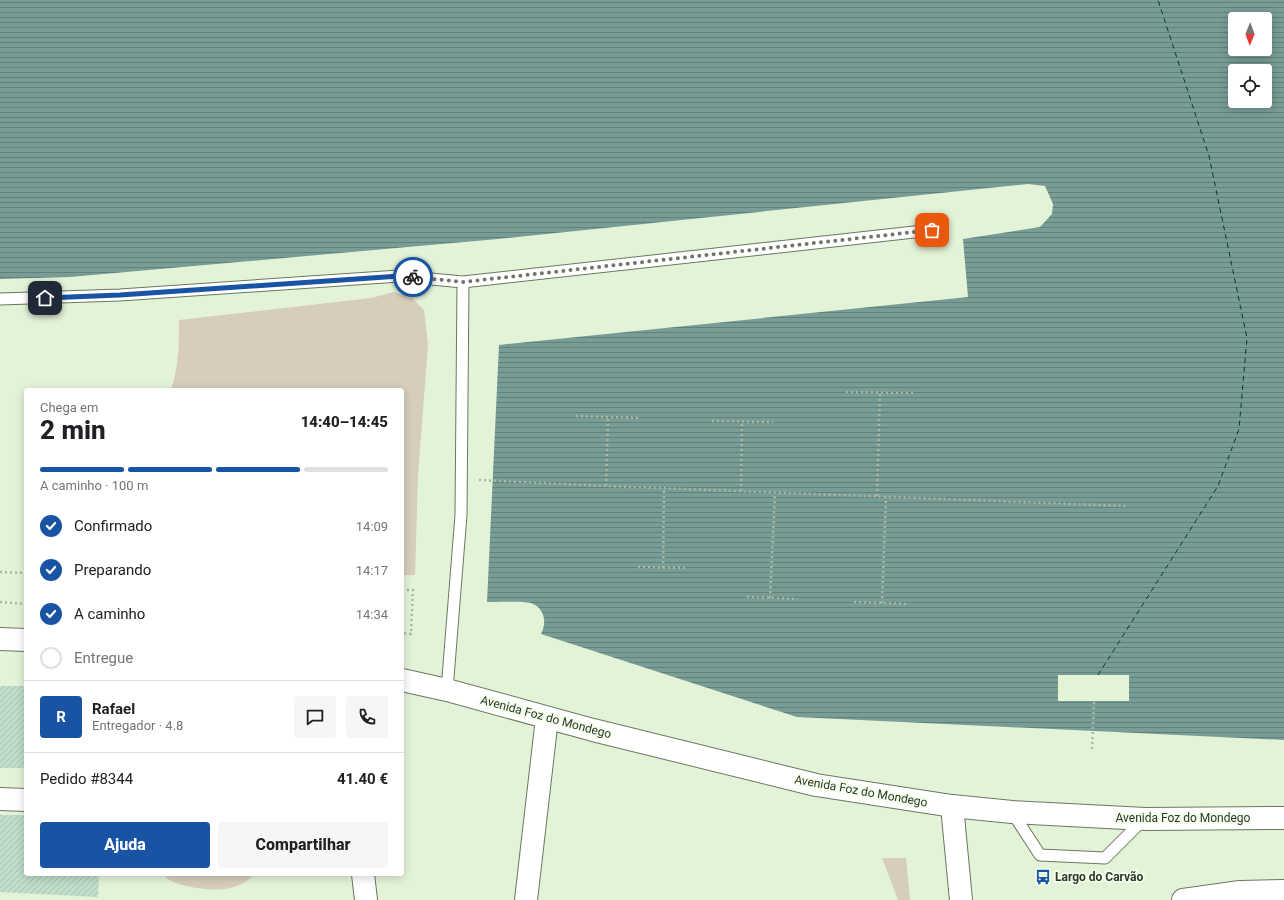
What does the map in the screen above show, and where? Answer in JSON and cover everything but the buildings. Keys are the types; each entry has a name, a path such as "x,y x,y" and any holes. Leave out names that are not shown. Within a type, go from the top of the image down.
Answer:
{"main road":[{"path":"0,639 24,640"},
{"name":"Avenida Foz do Mondego","path":"404,680 447,690 547,718 816,785 952,806 1012,812 1145,819 1280,816"},
{"path":"526,900 547,718"},
{"path":"0,799 24,800"},
{"path":"952,806 961,900"},
{"path":"363,876 366,900"},
{"path":"1183,900 1284,892"}],"lane":[{"path":"0,299 120,295 400,276 463,282 932,230"},
{"path":"447,690 461,515 463,282"},
{"path":"1012,812 1040,855 1105,858 1145,819"}],"path":[{"path":"846,392 913,393"},
{"path":"877,496 880,392"},
{"path":"576,416 640,418"},
{"path":"606,486 608,417"},
{"path":"712,421 773,422"},
{"path":"741,491 742,421"},
{"path":"461,479 664,489 1126,506"},
{"path":"663,568 664,489"},
{"path":"770,598 775,493"},
{"path":"882,604 886,497"},
{"path":"638,567 688,568"},
{"path":"0,572 24,572"},
{"path":"404,590 413,590 411,634 404,633"},
{"path":"747,597 798,599"},
{"path":"0,602 24,604"},
{"path":"854,602 908,604"},
{"path":"1092,749 1094,701"}],"shaded area":[{"path":"394,292 412,298 424,310 428,345 418,475 415,575 404,575 404,388 172,388 176,372 178,355 179,320 371,298"},
{"path":"882,858 906,858 910,900 898,900"},
{"path":"165,876 253,876 246,882 237,886 218,889 201,889 191,887 174,882"}],"water":[{"path":"0,0 1284,0 1284,740 797,717 541,634 544,625 544,616 536,605 531,603 487,602 499,345 968,297 963,239 1040,227 1052,214 1053,204 1045,186 1028,184 498,239 70,277 0,279"}],"pier":[{"path":"1058,675 1129,675 1129,701 1058,701"}],"ferry route":[{"path":"1098,675 1218,486 1239,429 1247,338 1209,156 1158,0"}],"way so far":[{"path":"413,277 463,282 932,230"}],"place":[{"name":"Largo do Carvão","path":"1043,877"}],"route":[{"path":"45,298 120,295 400,276 413,277"}]}
